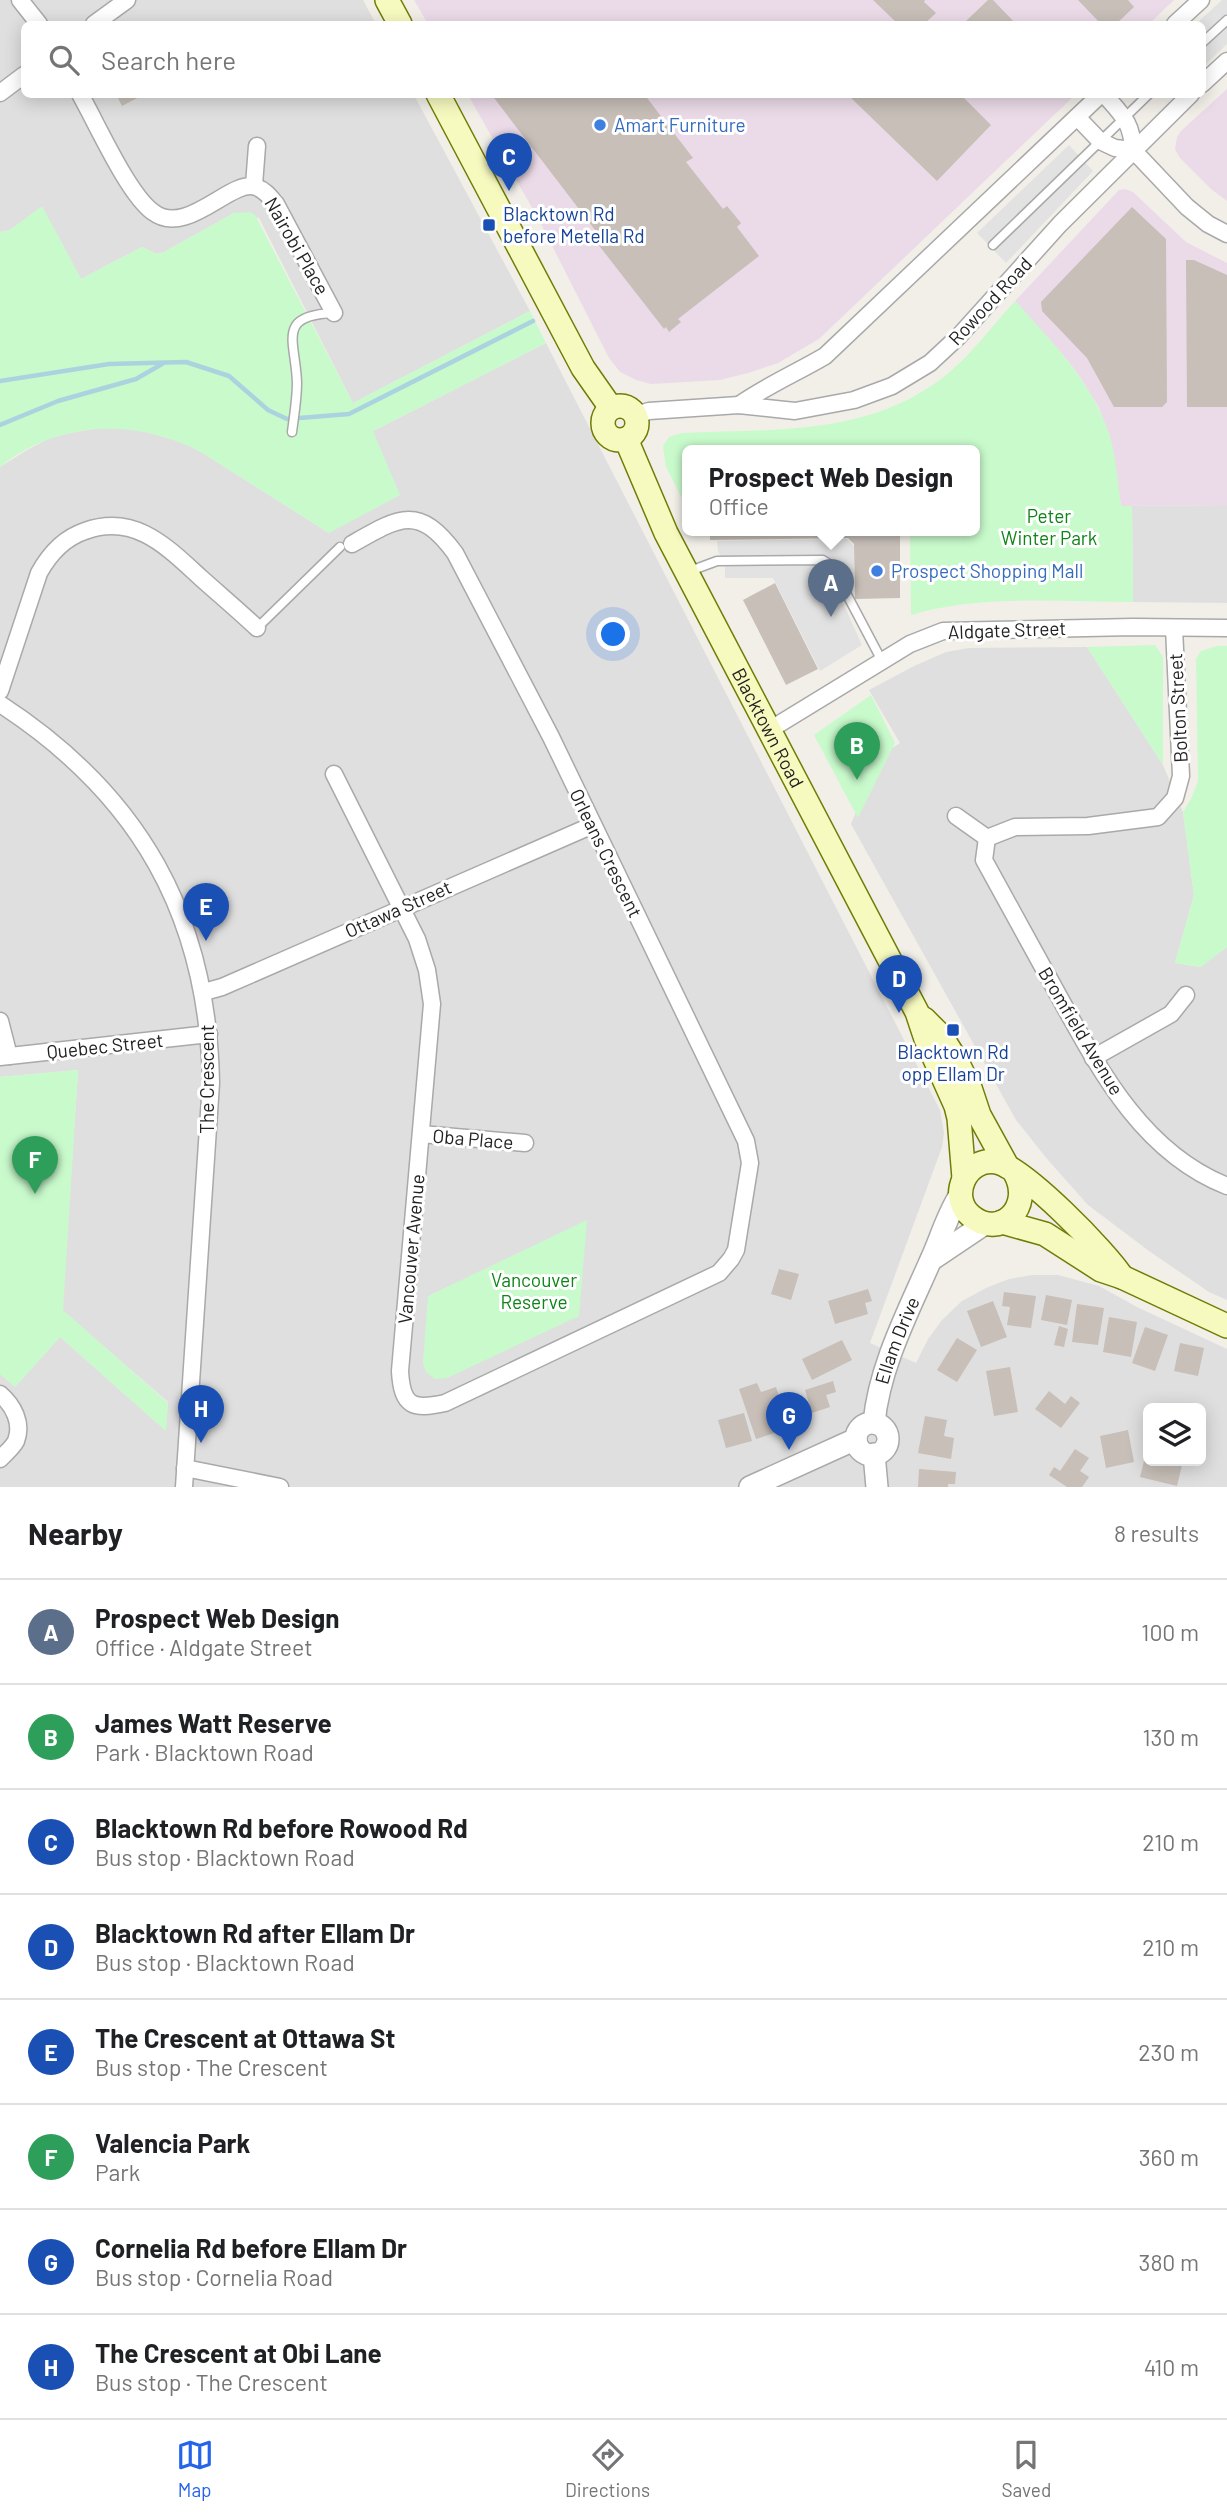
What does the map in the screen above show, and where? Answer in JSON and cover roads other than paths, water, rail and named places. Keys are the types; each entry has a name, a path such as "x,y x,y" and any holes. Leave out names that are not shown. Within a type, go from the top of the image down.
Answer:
{"main road":[{"path":"387,0 398,21"},
{"path":"440,98 583,368 611,408"},
{"path":"627,407 636,415 638,420 635,432 626,439 615,439 606,433 604,417 611,408 627,407"},
{"name":"Blacktown Road","path":"626,439 666,533 917,1012 956,1106 962,1186"},
{"name":"Blacktown Road","path":"917,1012 941,1036 956,1060 970,1088 979,1115 1011,1170 1043,1194 1112,1260 1122,1277"},
{"path":"988,1162 1011,1170 1022,1191 1021,1200 1011,1217 994,1222 970,1216 965,1210 962,1186 970,1170 988,1162"},
{"name":"Blacktown Road","path":"994,1222 1045,1234 1101,1270 1122,1277 1227,1326"}],"street":[{"path":"20,0 37,21"},
{"path":"98,21 127,0"},
{"path":"1178,21 1201,0"},
{"path":"1206,80 1227,61"},
{"path":"0,93 21,77"},
{"name":"Nairobi Place","path":"82,98 139,200 156,215 172,219 187,217 243,187 254,185 265,191 276,204 334,313"},
{"path":"739,405 766,386 825,356 1098,98"},
{"path":"1106,98 1124,118 1132,133 1133,150 1186,207 1227,234"},
{"name":"Rowood Road","path":"636,415 660,410 739,405 795,411 826,407 875,394 915,373 959,336 1060,224 1187,98"},
{"path":"1077,117 1100,141 1115,148 1133,150"},
{"name":"Nairobi Place","path":"254,185 257,146"},
{"name":"Orleans Crescent","path":"346,545 402,519 425,522 441,534 455,553 551,737 746,1141 750,1163 736,1250 719,1273"},
{"path":"0,691 39,573 49,555 74,535 95,527 120,525 161,542 257,628"},
{"name":"Bolton Street","path":"988,838 1015,827 1088,827 1158,817 1175,798 1181,776 1174,628"},
{"name":"Aldgate Street","path":"771,729 910,644 943,631 1227,628"},
{"name":"The Crescent","path":"0,704 30,723 75,760 128,819 176,902 197,961 209,1034 211,1083 184,1487"},
{"name":"Vancouver Avenue","path":"334,774 417,939 427,971 432,1004 400,1371 401,1389 406,1399 415,1406 445,1403 719,1273"},
{"path":"956,816 988,838"},
{"name":"Ottawa Street","path":"204,992 222,987 593,825"},
{"name":"Bromfield Avenue","path":"988,838 984,860 1093,1058 1121,1100 1157,1140 1187,1165 1227,1186"},
{"path":"1093,1058 1171,1014 1186,995"},
{"path":"0,1021 4,1057"},
{"name":"Quebec Street","path":"4,1057 209,1034"},
{"name":"Oba Place","path":"421,1134 525,1143"},
{"name":"Ellam Drive","path":"874,1423 878,1394 886,1370 915,1293 962,1186"},
{"path":"931,1260 994,1222"},
{"path":"0,1394 12,1405 18,1423 16,1442 0,1459"},
{"path":"750,1487 856,1439 860,1429 874,1423 883,1428 887,1436 883,1450 874,1454 862,1451 856,1439"},
{"path":"874,1454 877,1487"},
{"path":"185,1468 280,1487"}],"lane":[{"path":"1206,39 1227,20"},
{"path":"993,245 1145,98"},
{"path":"292,432 297,384 292,340 294,328 300,320 313,314 334,313"},
{"path":"257,628 346,545"},
{"path":"687,573 717,561 823,560 835,572 881,661"}],"waterway":[{"path":"0,381 109,364 186,362 229,376 268,410 287,419 349,414 533,321"},
{"path":"0,425 58,401 136,379 162,364"}],"place":[{"name":"Amart Furniture","path":"600,125"},
{"name":"Blacktown Rd before Rowood Rd","path":"509,191"},
{"name":"Blacktown Rd before Metella Rd","path":"489,225"},
{"name":"Prospect Shopping Mall","path":"877,571"},
{"name":"Prospect Web Design","path":"831,617"},
{"name":"James Watt Reserve","path":"857,780"},
{"name":"The Crescent at Ottawa St","path":"206,941"},
{"name":"Blacktown Rd after Ellam Dr","path":"899,1013"},
{"name":"Blacktown Rd opp Ellam Dr","path":"953,1030"},
{"name":"Valencia Park","path":"35,1194"},
{"name":"The Crescent at Obi Lane","path":"201,1443"},
{"name":"Cornelia Rd before Ellam Dr","path":"789,1450"}],"park label":[{"name":"Peter Winter Park","path":"1049,527"},
{"name":"Vancouver Reserve","path":"534,1291"}]}
